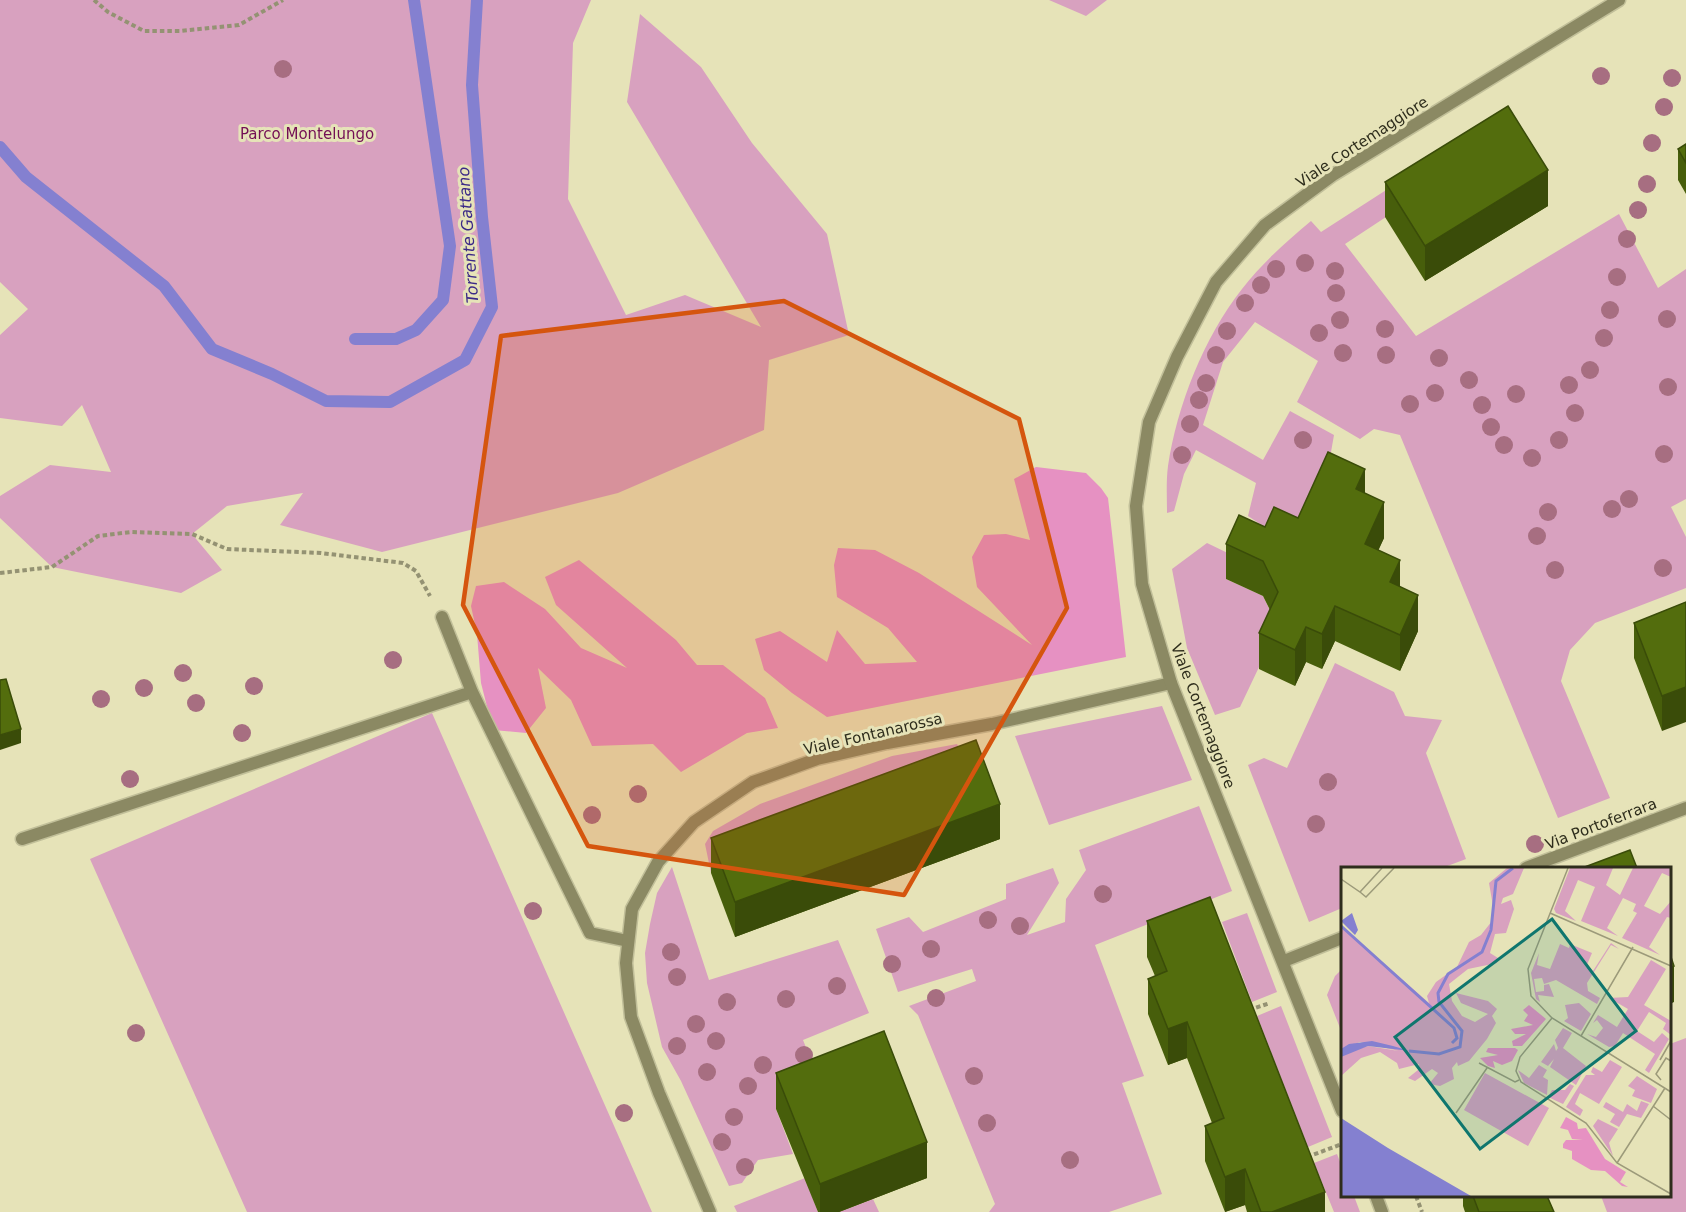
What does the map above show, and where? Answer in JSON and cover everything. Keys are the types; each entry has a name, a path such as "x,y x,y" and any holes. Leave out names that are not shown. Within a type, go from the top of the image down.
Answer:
{"street":[{"name":"Viale Cortemaggiore","path":"1341,1108 1171,683 1142,585 1136,506 1149,422 1177,357 1216,282 1265,225 1333,175 1619,0"},
{"path":"442,618 472,692 590,933 628,941"},
{"name":"Viale Fontanarossa","path":"710,1212 659,1093 631,1017 626,963 632,909 658,862 694,822 753,782 817,759 886,743 992,724 1171,683"},
{"path":"22,839 472,692"},
{"name":"Via Portoferrara","path":"1529,867 1686,808"},
{"path":"1284,961 1341,939"},
{"path":"1376,1197 1382,1212"}],"path":[{"path":"94,0 108,12 144,31 168,31 239,25 283,0"},
{"path":"0,573 52,567 98,536 131,532 192,534 227,549 321,553 403,563 416,571 442,618"},
{"path":"1248,1010 1252,1021"},
{"path":"1304,1158 1341,1144"},
{"path":"1416,1197 1422,1212"}],"highlighted area":[{"path":"784,301 1019,419 1067,608 904,895 588,846 463,605 501,336"}],"green space":[{"name":"Parco Montelungo","path":"0,0 591,0 573,43 568,199 626,315 685,295 761,327 627,102 640,14 701,67 752,143 827,234 849,335 769,360 764,430 618,493 382,552 280,525 303,493 227,506 192,534 222,570 181,593 52,567 0,518 0,496 50,465 111,472 82,405 62,426 0,418 0,335 28,309 0,282 0,155 24,174 0,141"},
{"path":"1049,0 1107,0 1086,16"},
{"path":"1425,165 1386,217 1345,244 1416,336 1619,214 1658,288 1686,269 1686,499 1671,507 1686,537 1686,588 1595,623 1570,650 1561,681 1610,798 1558,818 1400,435 1374,429 1360,439 1297,402 1318,361 1255,322 1223,362 1203,425 1263,460 1290,411 1334,435 1325,486 1298,545 1278,536 1248,516 1256,483 1196,450 1184,474 1174,511 1167,513 1168,466 1185,396 1204,350 1228,308 1242,289 1283,245 1311,221 1321,232"},
{"path":"1207,543 1236,557 1226,579 1263,596 1278,627 1240,707 1215,715 1187,648 1172,569"},
{"path":"1335,663 1394,692 1405,716 1442,720 1426,753 1466,859 1445,867 1341,867 1341,908 1309,922 1248,765 1264,758 1287,768"},
{"path":"1162,706 1192,780 1049,825 1015,736"},
{"path":"432,713 652,1212 247,1212 90,859"},
{"path":"957,744 976,775 711,873 705,844 713,831 760,804 892,756"},
{"path":"1199,806 1232,891 1095,945 1144,1076 1122,1083 1162,1194 1109,1212 989,1212 995,1204 918,1015 909,1006 976,981 972,969 898,992 876,929 909,917 923,932 1006,899 1006,884 1053,868 1059,883 1027,935 1065,922 1066,899 1086,870 1079,850"},
{"path":"672,867 709,980 838,940 869,1013 803,1040 823,1090 776,1109 793,1154 758,1160 742,1183 729,1186 681,1081 662,1047 647,983 645,953 650,924 657,893"},
{"path":"1247,913 1277,992 1252,1002 1222,922"},
{"path":"1341,970 1341,1030 1327,995 1335,976"},
{"path":"1281,1006 1332,1137 1308,1147 1257,1016"},
{"path":"1686,1038 1686,1212 1607,1212 1601,1197 1671,1197 1671,1044"},
{"path":"1337,1154 1341,1164 1341,1197 1354,1197 1360,1212 1334,1212 1314,1163"},
{"path":"805,1178 818,1212 737,1212 734,1206"},
{"path":"873,1199 879,1212 839,1212"}],"shaded area":[{"path":"1036,467 1086,473 1108,498 1126,657 827,717 764,670 755,639 780,631 827,662 837,630 865,664 917,662 888,628 837,597 834,565 838,548 875,550 919,573 1032,645 977,587 972,557 984,535 1006,534 1030,540 1014,479"},
{"path":"579,560 676,640 697,665 723,665 765,698 778,728 747,733 681,772 653,744 592,746 571,700 538,668 546,708 526,733 493,730 481,683 477,634 471,606 476,586 504,582 545,609 581,648 627,668 556,605 545,577"}],"building":[{"path":"1508,106 1548,170 1425,246 1385,182"},
{"path":"1686,144 1686,163 1678,149"},
{"path":"1328,452 1365,469 1356,489 1384,502 1365,544 1400,560 1390,582 1418,595 1400,635 1335,606 1322,634 1306,627 1295,650 1259,633 1278,592 1263,561 1226,544 1239,515 1265,527 1274,507 1298,518"},
{"path":"1686,602 1686,687 1662,696 1634,623"},
{"path":"6,679 21,729 0,735 0,680"},
{"path":"976,740 1000,804 735,902 711,838"},
{"path":"1630,850 1637,867 1585,867"},
{"path":"1210,897 1325,1192 1272,1212 1261,1212 1245,1169 1225,1177 1205,1126 1224,1118 1187,1022 1168,1029 1148,979 1167,971 1147,921"},
{"path":"884,1031 927,1142 820,1184 776,1073"},
{"path":"1473,1197 1547,1197 1554,1212 1479,1212"}],"waterway":[{"path":"355,339 396,339 416,330 443,300 450,246 414,0"},
{"name":"Torrente Gattano","path":"0,147 26,177 164,286 212,349 272,374 326,401 390,402 465,360 492,307 482,217 472,85 477,0"}]}
